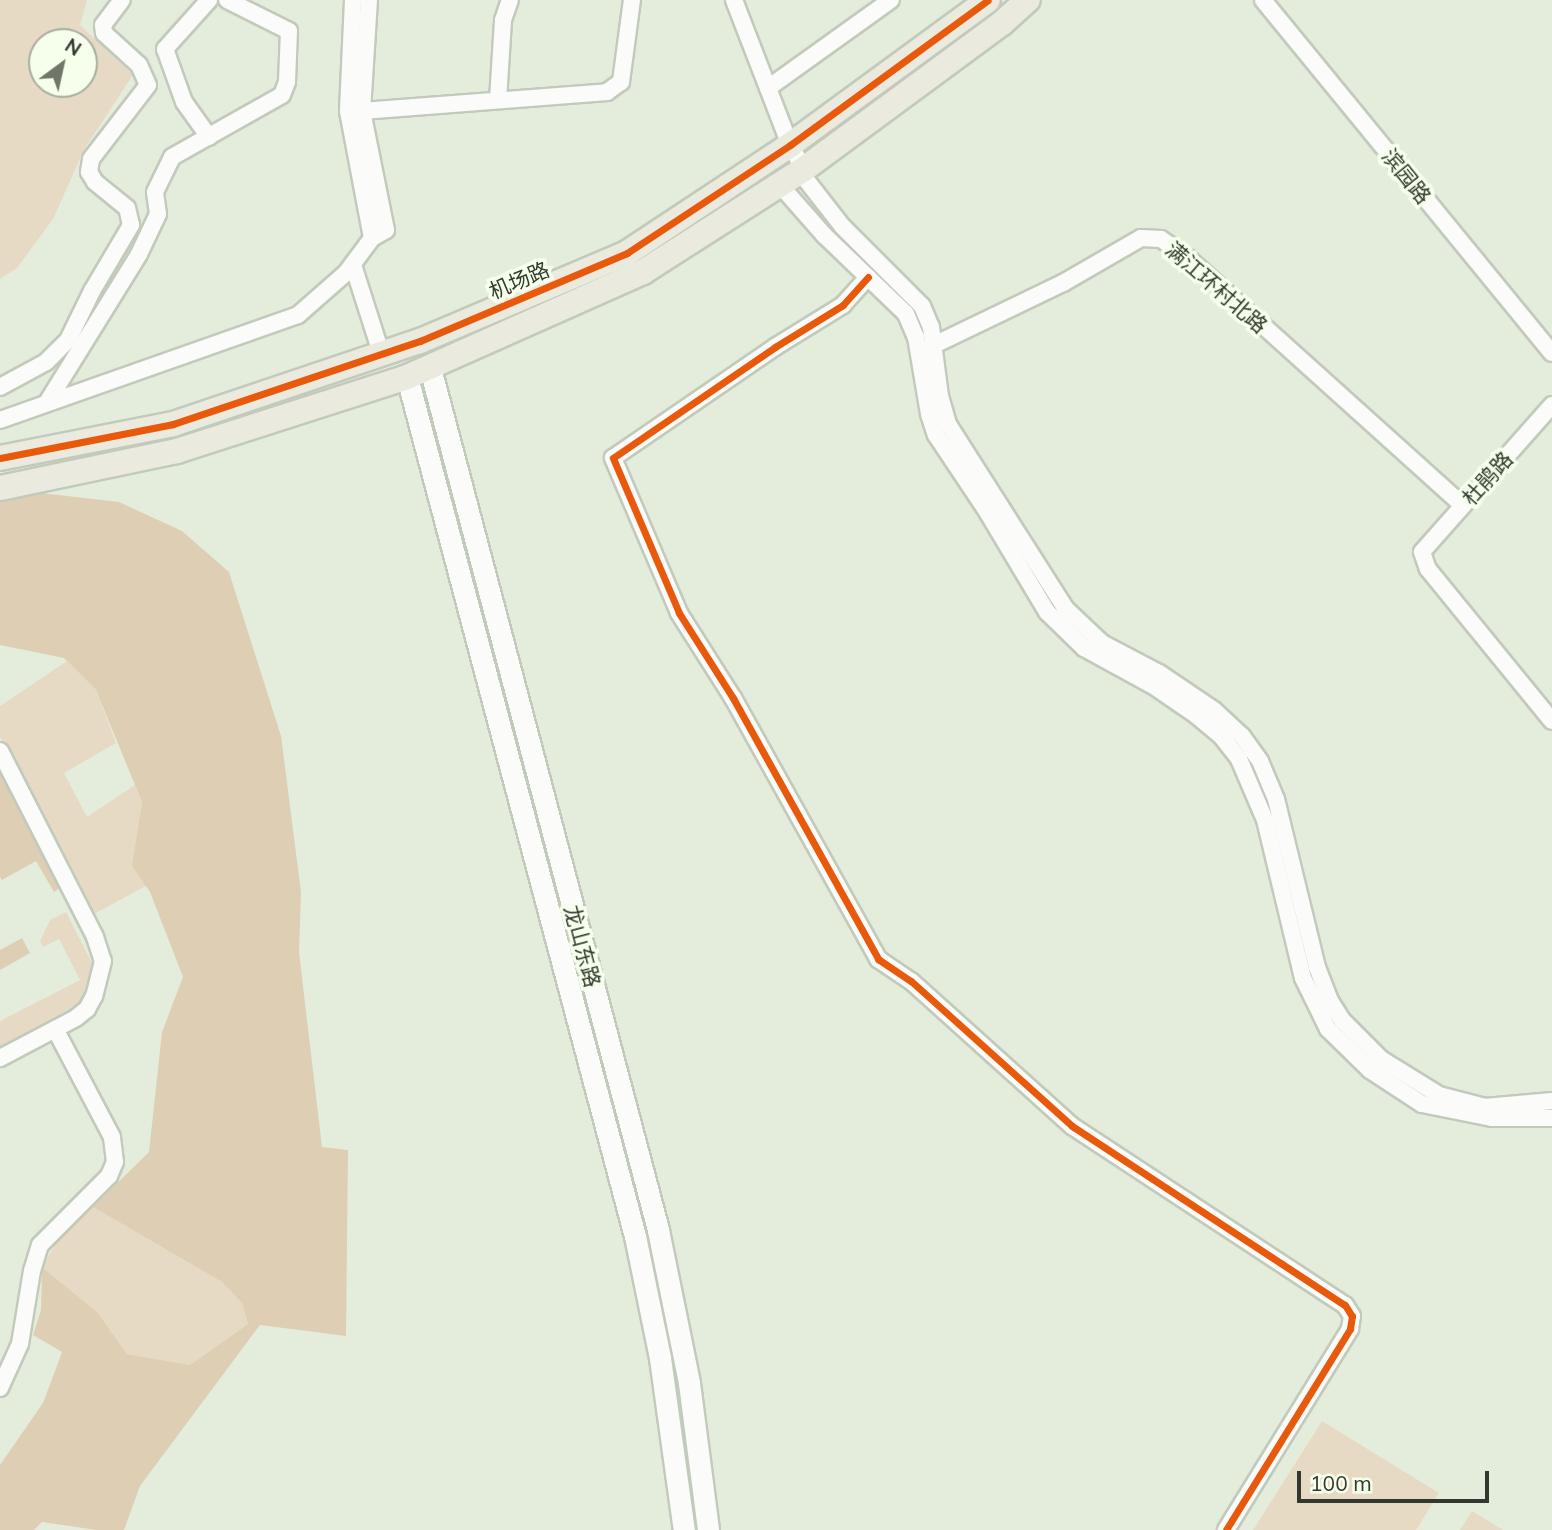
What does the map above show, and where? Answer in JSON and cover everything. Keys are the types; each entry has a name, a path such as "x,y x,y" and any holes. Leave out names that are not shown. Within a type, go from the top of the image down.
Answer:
{"main road":[{"name":"机场路","path":"0,458 173,424 431,336 627,253 790,145 988,0"},
{"name":"机场路","path":"5,482 177,451 419,372 643,272 795,175 1001,24 1028,0"},
{"name":"龙山东路","path":"419,372 443,418 658,1230 694,1410 708,1530"},
{"name":"龙山东路","path":"419,372 420,424 635,1236 660,1358 684,1530"},
{"path":"420,424 443,418"}],"street":[{"path":"0,387 46,362 68,340 92,291 131,225 127,208 95,182 89,172 91,159 148,85 139,65 104,33 103,25 122,0"},
{"path":"209,0 165,49 184,102 209,137"},
{"path":"48,401 139,254 158,214 155,192 172,157 282,95 287,82 289,31 227,0"},
{"path":"353,0 348,111 372,238"},
{"path":"0,420 48,401 298,316 353,265 372,238 386,230 362,111 369,0"},
{"path":"498,100 503,20 510,0"},
{"path":"362,111 607,92 621,82 632,0"},
{"path":"734,0 790,145 795,175 824,235 900,307 911,323 936,435 986,510 1047,612 1084,648 1152,685 1196,715 1222,737 1239,759 1265,820 1299,965 1330,1017 1370,1070 1422,1104 1450,1112 1492,1118 1552,1118"},
{"path":"768,88 891,0"},
{"name":"滨园路","path":"1263,0 1552,353"},
{"path":"795,175 842,226 917,298 928,318 940,396 951,429 1060,601 1081,626 1102,643 1159,673 1214,710 1242,736 1260,761 1276,799 1330,1017 1381,1059 1409,1079 1439,1095 1485,1107 1552,1101"},
{"name":"满江环村北路","path":"934,345 1063,283 1141,239 1161,239 1188,258 1462,505"},
{"path":"353,265 381,353"},
{"path":"868,276 843,306 775,347 613,458 679,613 733,698 877,959 911,981 1072,1126 1345,1305 1352,1316 1350,1329 1226,1530"},
{"name":"杜鹃路","path":"1552,405 1422,552 1428,569 1552,721"},
{"path":"0,751 95,937 103,961 94,996 87,1009 0,1058"},
{"path":"0,1388 20,1344 32,1271 40,1245 109,1176 116,1163 112,1137 55,1029"}],"shaded area":[{"path":"0,0 87,0 80,25 83,28 28,28 28,98 98,98 98,42 133,75 85,148 53,219 17,268 0,279"},
{"path":"41,493 119,502 182,531 229,572 281,736 301,892 299,952 322,1147 348,1150 346,1336 260,1325 140,1486 124,1530 97,1530 42,1522 34,1530 0,1530 0,1465 43,1403 62,1352 33,1335 41,1310 42,1267 98,1313 127,1354 190,1365 248,1324 242,1303 222,1282 93,1207 149,1152 162,1032 183,977 150,892 132,866 142,802 96,690 64,658 0,645 0,500"},
{"path":"67,661 96,690 116,743 64,773 87,817 135,785 142,802 133,866 146,886 92,915 0,737 0,706"},
{"path":"0,768 64,885 54,892 36,861 2,880 0,877"},
{"path":"66,912 97,973 85,1006 0,1051 0,1021 80,980 59,939 43,947 40,941 50,920"},
{"path":"22,938 30,953 0,970 0,950"},
{"path":"93,1207 222,1282 242,1303 248,1324 190,1365 127,1354 98,1313 42,1267 62,1233"},
{"path":"1322,1421 1439,1493 1416,1530 1253,1530"},
{"path":"1472,1511 1503,1530 1460,1530"}],"cycle path":[{"path":"0,458 173,424 420,341 627,253 790,145 988,0"},
{"path":"868,277 843,305 775,347 613,458 679,613 733,698 878,959 911,981 1072,1126 1345,1305 1352,1316 1350,1329 1226,1530"}]}
